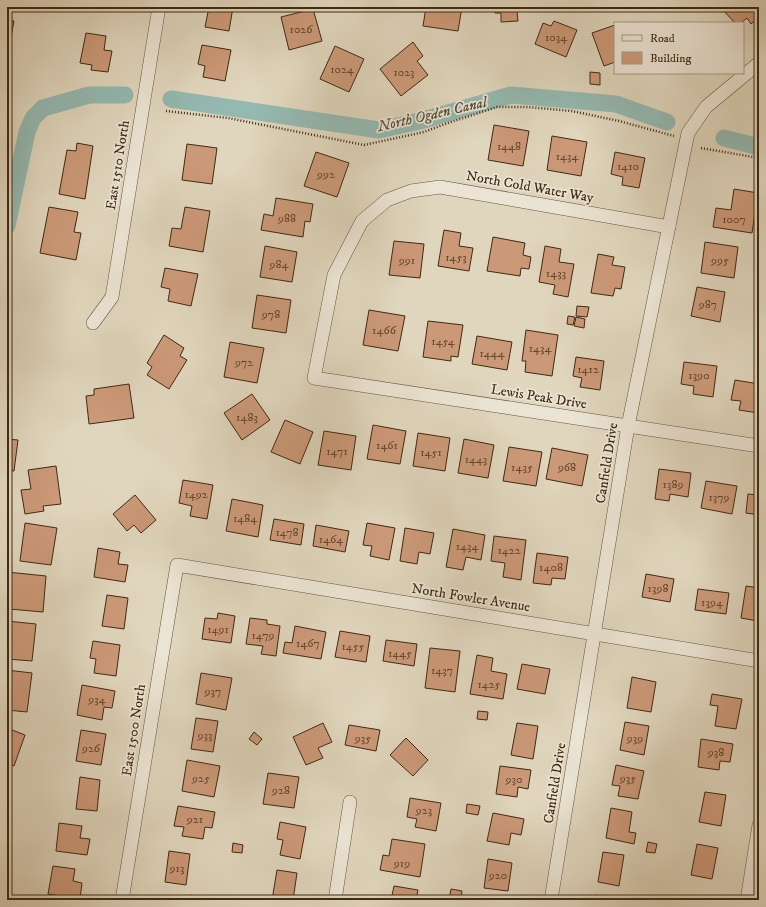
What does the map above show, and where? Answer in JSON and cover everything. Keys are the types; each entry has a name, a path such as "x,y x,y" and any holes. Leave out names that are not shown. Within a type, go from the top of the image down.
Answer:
{"street":[{"name":"East 1510 North","path":"93,323 112,297 159,7"},
{"name":"Canfield Drive","path":"551,900 628,426 688,132 706,107 759,63"},
{"name":"North Cold Water Way","path":"314,378 334,275 362,221 386,200 411,191 440,187 669,227"},
{"name":"Lewis Peak Drive","path":"314,378 759,446"},
{"name":"North Fowler Avenue","path":"177,565 759,661"},
{"name":"East 1500 North","path":"122,900 177,565"},
{"path":"335,900 350,802"},
{"path":"747,900 755,871 759,825"}],"path":[{"path":"166,112 228,118 364,146 424,132 497,107 528,107 572,111 619,120 678,137"},
{"path":"701,148 759,158"}],"building":[{"path":"209,7 233,7 229,31 205,27"},
{"path":"426,7 462,7 458,31 423,26"},
{"path":"495,7 533,7 533,10 517,11 518,21 501,22 501,13 495,13"},
{"path":"726,7 759,7 759,17 751,24 747,18 742,22 734,22 723,10"},
{"path":"313,9 322,41 289,50 281,17"},
{"path":"7,20 14,21 7,58"},
{"path":"554,21 577,30 566,57 535,44 543,23 551,26"},
{"path":"614,25 614,62 604,66 592,33"},
{"path":"86,33 106,36 104,50 112,51 108,72 91,70 92,65 80,63"},
{"path":"413,42 423,56 417,61 428,75 401,96 380,69"},
{"path":"202,45 231,50 225,81 203,77 205,66 198,64"},
{"path":"335,46 364,59 349,92 320,79"},
{"path":"590,72 600,73 600,85 590,84"},
{"path":"494,125 529,131 523,166 488,160"},
{"path":"552,136 587,142 581,176 547,170"},
{"path":"77,143 93,146 85,199 59,194 67,150 76,151"},
{"path":"187,144 217,148 212,184 182,180"},
{"path":"316,152 349,163 337,197 304,186"},
{"path":"615,152 645,158 639,188 622,185 623,177 611,174"},
{"path":"734,189 758,193 752,233 713,227 716,208 731,210"},
{"path":"276,198 313,204 310,222 305,221 303,237 261,230 264,214 273,216"},
{"path":"49,207 78,212 74,232 81,233 76,260 40,253"},
{"path":"185,207 210,211 203,252 169,246 172,228 181,229"},
{"path":"444,230 461,233 459,246 473,248 469,271 438,266"},
{"path":"493,237 525,243 523,255 531,257 529,269 521,268 520,276 487,271"},
{"path":"394,241 424,244 420,278 389,275"},
{"path":"705,242 738,247 734,278 701,273"},
{"path":"265,246 297,252 292,282 260,277"},
{"path":"545,246 561,249 559,262 574,264 568,297 553,294 555,285 539,282"},
{"path":"598,254 614,257 612,265 625,267 621,289 615,288 613,296 591,293"},
{"path":"165,268 198,274 191,306 168,301 170,289 161,287"},
{"path":"697,287 725,292 720,322 691,316"},
{"path":"257,295 291,300 286,333 252,328"},
{"path":"577,306 589,307 587,317 576,316"},
{"path":"369,310 405,316 398,351 363,345"},
{"path":"568,316 575,317 573,325 567,324"},
{"path":"576,317 585,319 584,328 574,326"},
{"path":"428,321 463,325 458,357 451,356 451,361 423,357"},
{"path":"526,330 558,335 552,376 525,372 526,361 522,361"},
{"path":"164,335 184,348 180,356 187,360 169,389 147,375 152,367 147,363"},
{"path":"477,336 512,342 507,370 472,364"},
{"path":"230,342 264,348 257,383 224,377"},
{"path":"576,357 604,361 600,390 580,387 582,378 573,376"},
{"path":"684,362 717,366 713,397 693,394 694,386 681,384"},
{"path":"735,380 759,384 758,413 739,410 741,401 731,400"},
{"path":"129,384 134,418 89,424 86,396 94,395 94,389"},
{"path":"252,394 270,420 242,440 224,413"},
{"path":"285,420 313,432 300,464 271,452"},
{"path":"373,425 406,431 400,464 367,459"},
{"path":"324,431 356,436 351,470 318,465"},
{"path":"418,433 450,438 445,471 413,466"},
{"path":"7,439 18,440 14,471 7,470"},
{"path":"464,439 494,445 488,478 458,473"},
{"path":"509,447 542,452 536,486 503,481"},
{"path":"552,448 588,455 582,486 546,479"},
{"path":"56,466 61,504 43,506 44,511 25,514 21,490 31,489 28,470"},
{"path":"659,469 691,473 688,497 670,494 669,501 655,499"},
{"path":"183,480 213,485 207,519 190,516 192,506 179,503"},
{"path":"706,481 737,486 732,514 701,508"},
{"path":"748,494 759,495 759,515 746,513"},
{"path":"135,495 156,520 141,533 134,525 127,531 113,514"},
{"path":"232,499 263,505 258,537 226,531"},
{"path":"274,519 304,524 301,545 270,540"},
{"path":"25,523 57,528 51,565 20,561"},
{"path":"367,523 395,528 389,560 370,556 372,546 363,545"},
{"path":"316,525 349,531 345,552 313,546"},
{"path":"405,528 434,533 430,554 419,552 417,564 400,561"},
{"path":"453,529 485,535 481,560 466,557 463,570 446,567"},
{"path":"494,536 526,540 521,580 503,577 505,563 491,561"},
{"path":"98,548 120,552 118,564 128,565 125,582 94,577"},
{"path":"537,553 568,557 565,579 552,578 551,585 533,583"},
{"path":"7,572 46,576 43,612 9,609 11,591 7,591"},
{"path":"646,574 674,579 670,602 642,597"},
{"path":"746,586 759,588 758,621 741,618"},
{"path":"698,589 729,593 726,614 695,610"},
{"path":"107,595 128,598 124,629 102,626"},
{"path":"218,613 235,616 231,643 202,639 205,618 217,619"},
{"path":"250,618 267,620 267,624 280,626 276,656 261,654 263,646 246,644"},
{"path":"7,621 36,624 32,661 7,659"},
{"path":"295,626 326,632 321,659 283,653 285,642 292,643"},
{"path":"340,631 370,636 366,662 335,657"},
{"path":"386,640 417,644 414,666 383,661"},
{"path":"93,641 120,645 116,676 94,673 96,659 90,658"},
{"path":"430,648 460,651 455,692 425,688"},
{"path":"477,655 493,658 491,671 507,674 503,699 470,694"},
{"path":"522,664 550,669 545,694 517,689"},
{"path":"7,670 32,673 27,712 7,710"},
{"path":"201,673 232,678 226,710 196,704"},
{"path":"632,677 656,682 651,712 627,708"},
{"path":"82,685 115,691 112,708 104,707 102,720 77,715"},
{"path":"712,694 742,699 736,729 715,726 718,706 710,705"},
{"path":"478,711 488,712 487,720 477,719"},
{"path":"196,718 218,721 213,752 191,749"},
{"path":"625,722 649,726 644,755 620,750"},
{"path":"323,723 332,742 318,748 323,758 306,765 293,737"},
{"path":"517,723 538,726 533,759 511,755"},
{"path":"349,725 380,730 376,751 345,745"},
{"path":"7,728 25,735 14,766 7,764"},
{"path":"81,730 106,734 101,765 76,761"},
{"path":"254,732 262,739 257,745 249,739"},
{"path":"406,738 428,760 413,776 390,755"},
{"path":"701,739 733,744 730,762 720,761 719,770 698,767"},
{"path":"187,760 220,766 214,797 182,791"},
{"path":"616,765 644,771 638,799 618,796 620,786 612,785"},
{"path":"500,766 531,770 528,789 518,787 517,797 496,794"},
{"path":"268,773 299,777 294,808 263,804"},
{"path":"80,777 100,780 97,811 76,809"},
{"path":"705,792 726,795 721,826 699,822"},
{"path":"410,798 441,803 436,831 415,827 417,819 407,817"},
{"path":"467,804 480,806 478,815 466,813"},
{"path":"178,806 215,812 212,828 205,827 203,839 182,836 184,827 174,826"},
{"path":"611,808 632,812 629,832 636,833 634,844 606,838"},
{"path":"493,813 524,819 521,835 511,833 509,845 487,841"},
{"path":"280,822 306,827 300,859 280,855 283,840 277,839"},
{"path":"59,823 82,826 80,838 90,839 87,855 56,851"},
{"path":"392,839 425,844 420,877 380,870 383,855 389,856"},
{"path":"648,842 657,844 655,853 646,852"},
{"path":"233,843 243,845 242,853 232,852"},
{"path":"697,844 718,848 712,879 691,875"},
{"path":"169,851 190,854 186,885 165,882"},
{"path":"603,852 624,855 619,886 598,882"},
{"path":"488,859 512,863 508,891 484,888"},
{"path":"53,866 75,869 73,881 82,883 80,899 48,894"},
{"path":"277,870 297,873 293,900 272,900"},
{"path":"394,886 418,890 416,900 391,900"},
{"path":"451,889 462,891 461,900 449,900"},
{"path":"190,895 199,897 198,900 189,900"},
{"path":"596,895 617,899 617,900 595,900"},
{"path":"672,896 695,900 671,900"}],"waterway":[{"name":"North Ogden Canal","path":"7,226 27,132 33,118 43,108 89,95 125,95"},
{"name":"North Ogden Canal","path":"171,99 379,130 420,121 511,95 616,104 667,122"},
{"name":"North Ogden Canal","path":"724,138 759,147"}]}
